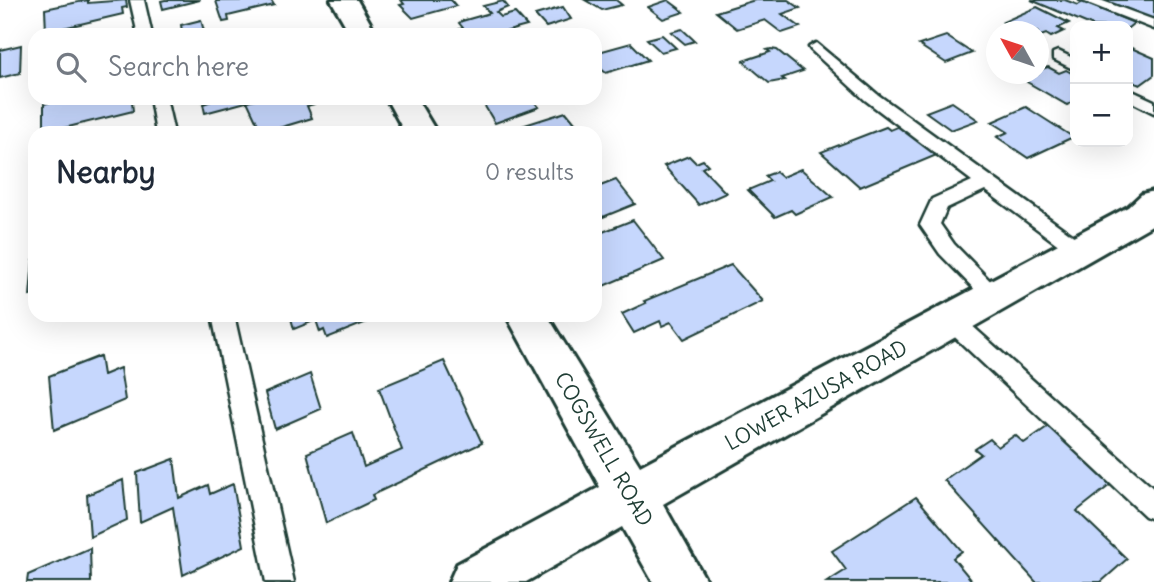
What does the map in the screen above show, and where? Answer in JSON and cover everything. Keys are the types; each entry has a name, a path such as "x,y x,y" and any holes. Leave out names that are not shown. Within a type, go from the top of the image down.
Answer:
{"main road":[{"path":"344,0 360,28"},
{"path":"405,105 417,126"},
{"name":"LOWER AZUSA ROAD","path":"475,582 995,297 1140,216 1154,203"},
{"name":"COGSWELL ROAD","path":"530,322 681,582"}],"lane":[{"path":"138,0 144,28"},
{"path":"1087,0 1154,25"},
{"path":"816,47 871,97 1079,250"},
{"path":"1058,56 1070,62"},
{"path":"1133,97 1154,108"},
{"path":"159,105 164,126"},
{"path":"986,181 939,204 930,225 947,249 995,297"},
{"path":"951,320 1154,507"},
{"path":"224,322 280,582"}],"building":[{"path":"88,0 88,3 126,0 127,7 122,8 123,14 63,28 46,28 45,9"},
{"path":"200,0 163,9 161,1"},
{"path":"271,0 274,5 228,16 229,21 223,22 216,1"},
{"path":"401,0 451,0 456,6 413,18 400,5 404,4"},
{"path":"585,0 616,0 622,5 602,10"},
{"path":"668,0 684,12 663,19 648,7"},
{"path":"755,0 788,0 800,8 782,14 800,27 782,33 765,20 737,29 716,12"},
{"path":"1031,0 1065,0 1078,5 1083,2 1129,21 1081,21"},
{"path":"1107,0 1154,0 1154,23 1103,4"},
{"path":"503,1 508,7 496,12 501,17 515,13 527,26 463,28 459,23 462,21 490,13 483,6"},
{"path":"563,7 571,19 546,27 535,15"},
{"path":"1037,7 1069,23 1058,28 1064,31 1051,37 1049,21 1005,21"},
{"path":"201,20 203,28 182,28 181,25"},
{"path":"682,29 695,41 685,44 671,32"},
{"path":"662,35 676,48 661,52 647,39"},
{"path":"946,36 972,53 946,63 919,45"},
{"path":"631,43 648,60 606,73 602,70 602,51"},
{"path":"21,45 20,73 0,78 0,50"},
{"path":"1133,49 1154,58 1154,75 1140,85 1133,82"},
{"path":"767,50 777,50 803,71 782,78 785,80 769,83 743,61 770,52"},
{"path":"1049,68 1059,73 1066,70 1070,72 1070,104 1067,105 1030,84 1049,84"},
{"path":"952,102 978,120 951,130 926,112"},
{"path":"44,105 132,105 133,111 72,126 44,126"},
{"path":"203,105 235,105 205,113"},
{"path":"249,105 310,105 307,106 312,118 285,126 259,126"},
{"path":"484,105 539,107 495,123"},
{"path":"1026,107 1070,135 1070,138 1028,158 997,137 1008,132 992,122"},
{"path":"566,112 578,126 522,126"},
{"path":"902,125 939,154 860,187 821,152 886,127 890,130"},
{"path":"689,156 696,163 703,160 708,165 702,168 726,193 699,205 664,166"},
{"path":"801,169 833,197 795,214 791,210 775,217 748,190 770,181 765,176 776,172 782,177"},
{"path":"616,180 635,204 603,217 602,185"},
{"path":"633,220 664,260 602,287 602,232"},
{"path":"731,265 763,301 684,339 671,322 662,326 660,321 634,333 622,314 646,303 644,301"},
{"path":"292,322 311,322 294,329"},
{"path":"317,322 367,322 327,338 324,330 320,332"},
{"path":"100,356 103,375 120,368 125,400 54,430 49,376"},
{"path":"444,361 482,443 372,495 374,500 326,523 307,453 353,433 364,467 402,450 379,388"},
{"path":"310,374 321,409 275,429 265,393"},
{"path":"1050,425 1114,482 1077,511 1127,559 1101,582 1036,582 944,480 981,454 975,449 990,439 998,447 1015,435 1024,443"},
{"path":"174,459 179,498 208,485 210,494 233,484 244,546 183,575 173,507 140,522 137,473"},
{"path":"123,480 127,520 90,537 87,495"},
{"path":"916,497 962,551 953,558 973,582 827,582 846,570 832,551"},
{"path":"90,548 91,582 27,582 28,575"}]}
